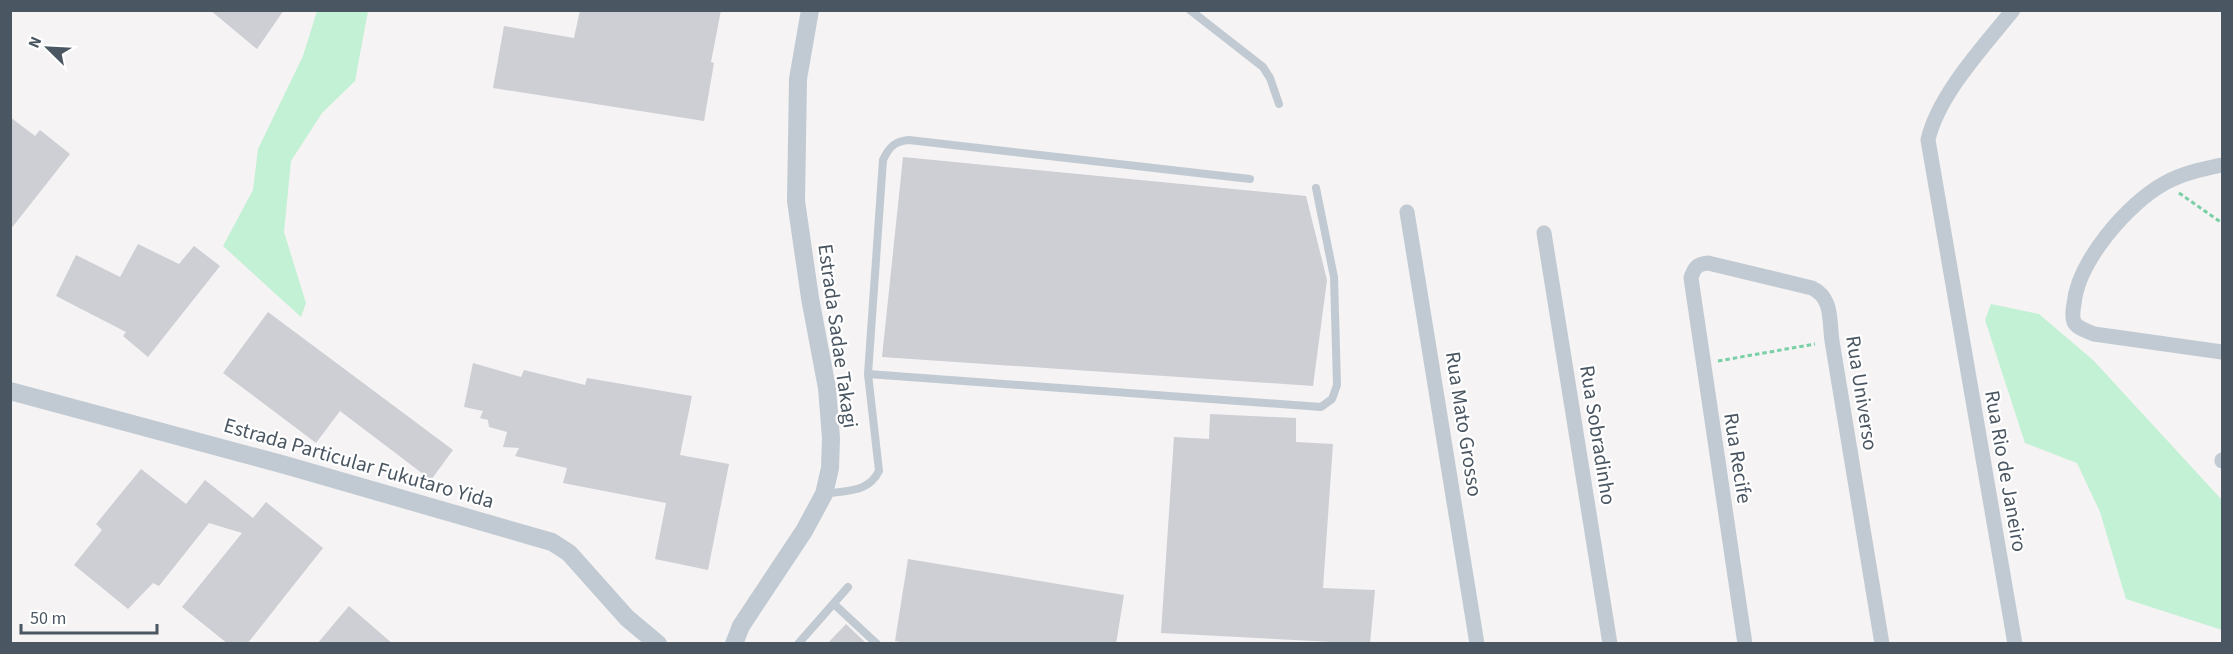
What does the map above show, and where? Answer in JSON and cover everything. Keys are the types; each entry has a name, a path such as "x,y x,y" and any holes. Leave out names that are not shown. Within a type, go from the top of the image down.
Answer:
{"street":[{"name":"Estrada Sadae Takagi","path":"734,644 741,626 804,531 824,494 830,468 831,438 827,388 796,201 798,79 810,10"},
{"name":"Rua Rio de Janeiro","path":"2013,10 1939,110 1928,140 2015,644"},
{"path":"2223,165 2190,172 2164,183 2128,212 2108,234 2085,266 2075,288 2073,313 2074,322 2081,329 2094,334 2223,352"},
{"name":"Rua Mato Grosso","path":"1407,212 1477,644"},
{"name":"Rua Sobradinho","path":"1544,233 1611,644"},
{"name":"Rua Universo","path":"1691,278 1694,270 1700,264 1708,263 1812,288 1822,292 1828,302 1832,341 1882,644"},
{"name":"Rua Recife","path":"1691,278 1745,644"},
{"name":"Estrada Particular Fukutaro Yida","path":"10,391 285,465 552,542 569,553 627,618 658,644"}],"lane":[{"path":"1190,10 1263,67 1270,78 1279,104"},
{"path":"824,494 866,487 874,481 879,471 868,374 883,160 888,149 898,141 909,140 1250,179"},
{"path":"868,374 1321,406 1332,399 1337,385 1334,277 1316,188"},
{"path":"798,644 848,587"},
{"path":"834,604 877,644"}],"path":[{"path":"2164,183 2223,223"},
{"path":"1702,364 1832,341"}],"green space":[{"path":"317,11 368,11 355,81 322,113 291,161 284,232 306,303 301,317 223,246 253,190 258,149 303,56"},
{"path":"1991,304 2039,314 2093,360 2222,500 2222,630 2126,599 2100,512 2077,463 2025,443 1985,320"}],"building":[{"path":"210,10 284,10 257,49"},
{"path":"580,10 721,10 711,62 714,63 704,121 493,88 504,26 574,38"},
{"path":"10,117 35,136 40,130 70,154 10,230"},
{"path":"903,157 1306,196 1327,280 1313,386 882,357"},
{"path":"138,244 179,264 194,246 220,266 148,357 123,336 126,332 56,296 76,255 120,277"},
{"path":"268,312 453,450 431,480 340,411 316,443 223,373"},
{"path":"473,363 521,377 524,370 585,385 587,378 692,396 680,455 729,464 708,570 655,559 666,503 563,483 567,468 515,456 519,448 503,447 507,432 489,427 488,420 480,418 483,411 464,407"},
{"path":"1210,414 1296,418 1296,442 1333,444 1323,588 1375,590 1370,644 1161,633 1174,437 1209,439"},
{"path":"141,469 186,504 205,480 253,518 266,502 323,548 247,644 228,644 182,607 242,533 209,523 159,586 153,583 128,609 74,565 102,530 96,524"},
{"path":"908,559 1124,595 1116,644 912,644 895,641"},
{"path":"349,606 393,644 317,644"},
{"path":"846,624 867,644 827,644"}]}
